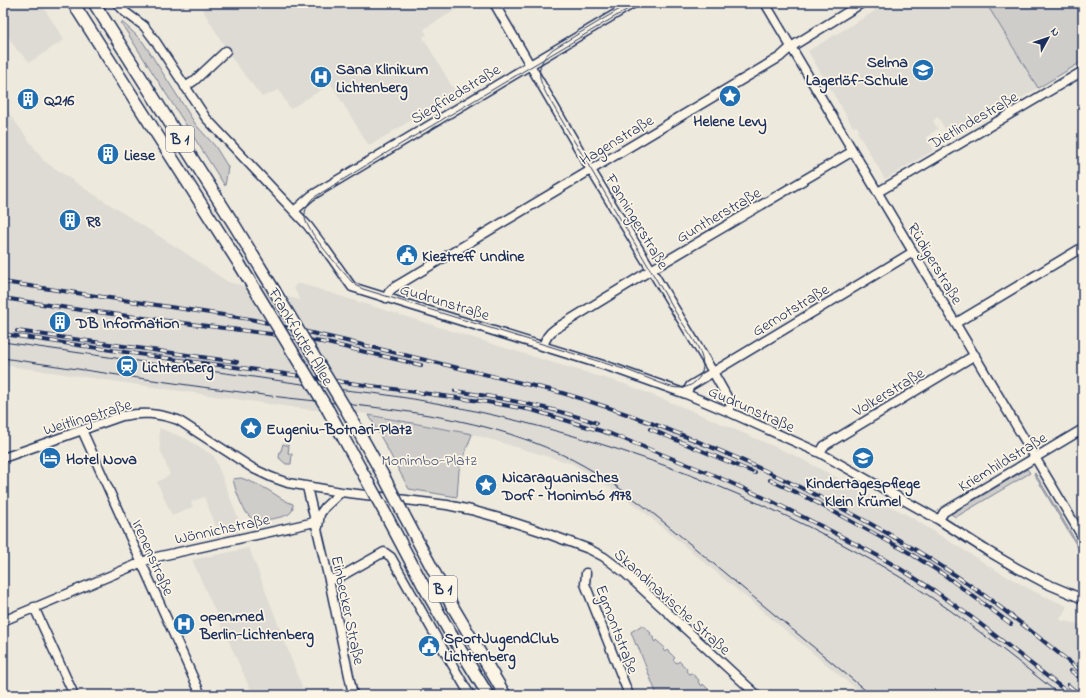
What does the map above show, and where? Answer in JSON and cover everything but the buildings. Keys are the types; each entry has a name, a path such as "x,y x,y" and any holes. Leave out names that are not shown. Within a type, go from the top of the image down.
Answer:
{"main road":[{"name":"Frankfurter Allee","path":"73,3 240,265 328,410 422,583 488,695"},
{"name":"Frankfurter Allee","path":"94,3 235,226 347,411 450,602 505,695"}],"street":[{"path":"117,3 125,12 144,26 206,118 308,226 351,286 386,298"},
{"name":"Fanningerstraße","path":"494,3 591,170 713,372 731,404 729,412"},
{"name":"Siegfriedstraße","path":"294,211 311,196 634,3"},
{"name":"Rüdigerstraße","path":"765,3 1083,538"},
{"name":"Hagenstraße","path":"386,298 390,290 393,288 780,57 791,47 862,3"},
{"path":"185,87 194,81 226,51"},
{"name":"Dietlindestraße","path":"878,192 1083,71"},
{"name":"Guntherstraße","path":"543,346 547,336 555,329 651,270 854,151"},
{"path":"956,323 1083,247"},
{"name":"Gernotstraße","path":"686,394 690,386 913,252"},
{"name":"Gudrunstraße","path":"386,298 616,369 686,394 729,412 820,453 939,520 1015,567 1045,583 1083,599"},
{"name":"Volkerstraße","path":"820,453 824,446 975,355"},
{"name":"Weitlingstraße","path":"3,458 122,416 155,414 167,416 188,425 254,469 288,483 307,487"},
{"name":"Irenenstraße","path":"82,430 201,695"},
{"name":"Kriemhildstraße","path":"939,520 944,512 1036,457 1082,432"},
{"name":"Skandinavische Straße","path":"307,487 471,510 540,530 589,549 625,573 757,695"},
{"name":"Einbecker Straße","path":"307,487 353,695"},
{"name":"Einbecker Straße","path":"317,531 320,514 324,507 340,492"},
{"name":"Wönnichstraße","path":"3,621 152,558 315,522"},
{"path":"328,580 338,578 384,552 391,557 470,695"},
{"name":"Egmontstraße","path":"586,573 585,584 629,695"},
{"path":"34,607 74,695"}],"shaded area":[{"path":"3,3 41,3 64,40 30,62 17,50 3,29"},
{"name":"Sana Klinikum Lichtenberg","path":"212,3 467,3 424,29 427,35 423,37 456,93 369,146 331,84 290,109 279,90 262,97 233,60 202,9"},
{"name":"Selma Lagerlöf-Schule","path":"878,3 986,3 1038,88 951,139 938,117 936,118 933,121 938,129 926,137 934,150 885,179 857,132 859,130 857,126 853,127 808,51 875,11 873,6"},
{"path":"3,105 44,161 228,282 300,300 294,288 296,284 302,284 625,384 690,410 796,456 909,516 999,572 1035,592 1067,606 1060,620 1083,625 1083,695 863,695 644,512 605,484 573,464 472,434 369,414 304,409 3,365"},
{"path":"159,428 185,438 214,456 241,526 218,531 204,497 191,502 193,507 172,516 157,482 170,475 160,449"},
{"path":"249,548 305,695 253,695 192,560"}],"green space":[{"path":"986,3 1083,3 1083,61 1038,88"},
{"path":"122,22 143,42 196,125 215,146 228,167 225,186 121,23"},
{"name":"Monimbo-Platz","path":"369,415 472,434 459,470 457,497 409,489"},
{"path":"283,444 289,446 288,453 292,454 291,464 286,464 279,458"},
{"path":"1027,469 1030,473 956,517 951,514"},
{"path":"1035,473 1083,553 1083,556 1034,474"},
{"path":"241,478 259,485 293,504 292,511 284,516 255,520 246,513 237,493 233,479"},
{"path":"642,625 651,633 650,635 654,638 653,640 655,642 656,640 665,648 663,650 665,652 667,650 675,658 673,660 677,663 679,661 687,669 686,671 689,674 691,673 699,680 698,682 702,686 703,684 712,695 657,695 631,632"}],"tram line":[{"path":"630,3 553,49 547,55 543,60 540,77 548,97 699,350 703,367 701,375 695,382 689,386 675,388 627,370 363,289 355,285 325,250 307,224 305,212 308,204 313,198 401,144 638,3"},
{"path":"3,342 427,401 480,412 543,428 594,442 643,458 740,495 788,517 880,565 904,579 950,610 995,643 1060,695"},
{"path":"3,358 237,392 383,408 456,420 528,440 584,466 604,478 642,505 871,695"}],"railway":[{"path":"3,282 250,319 559,392 639,418 717,449 768,472 833,504 897,539 976,589 1083,673"},
{"path":"3,298 81,310 271,334 327,343 421,365"},
{"path":"17,331 237,362"},
{"path":"3,334 172,359 487,402 532,410 611,434 711,474 769,500 882,558 935,591 974,619 1071,695"},
{"path":"455,391 527,404 562,412 597,423"},
{"path":"650,429 755,473"},
{"path":"770,480 810,499 908,552 943,574 1011,624"},
{"path":"1071,671 1083,680"},
{"path":"1068,685 1080,695"}],"place":[{"name":"Selma Lagerlöf-Schule","path":"923,70"},
{"name":"Sana Klinikum Lichtenberg","path":"321,77"},
{"name":"Helene Levy","path":"730,96"},
{"name":"Q216","path":"28,99"},
{"name":"Liese","path":"108,154"},
{"name":"R8","path":"70,220"},
{"name":"Kieztreff Undine","path":"407,255"},
{"name":"DB Information","path":"60,322"},
{"name":"Lichtenberg","path":"127,366"},
{"name":"Eugeniu-Botnari-Platz","path":"251,428"},
{"name":"Hotel Nova","path":"50,458"},
{"name":"Kindertagespflege Klein Krümel","path":"863,458"},
{"name":"Nicaraguanisches Dorf – Monimbó 1978","path":"486,485"},
{"name":"open.med Berlin-Lichtenberg","path":"184,624"},
{"name":"SportJugendClub Lichtenberg","path":"429,646"}]}
